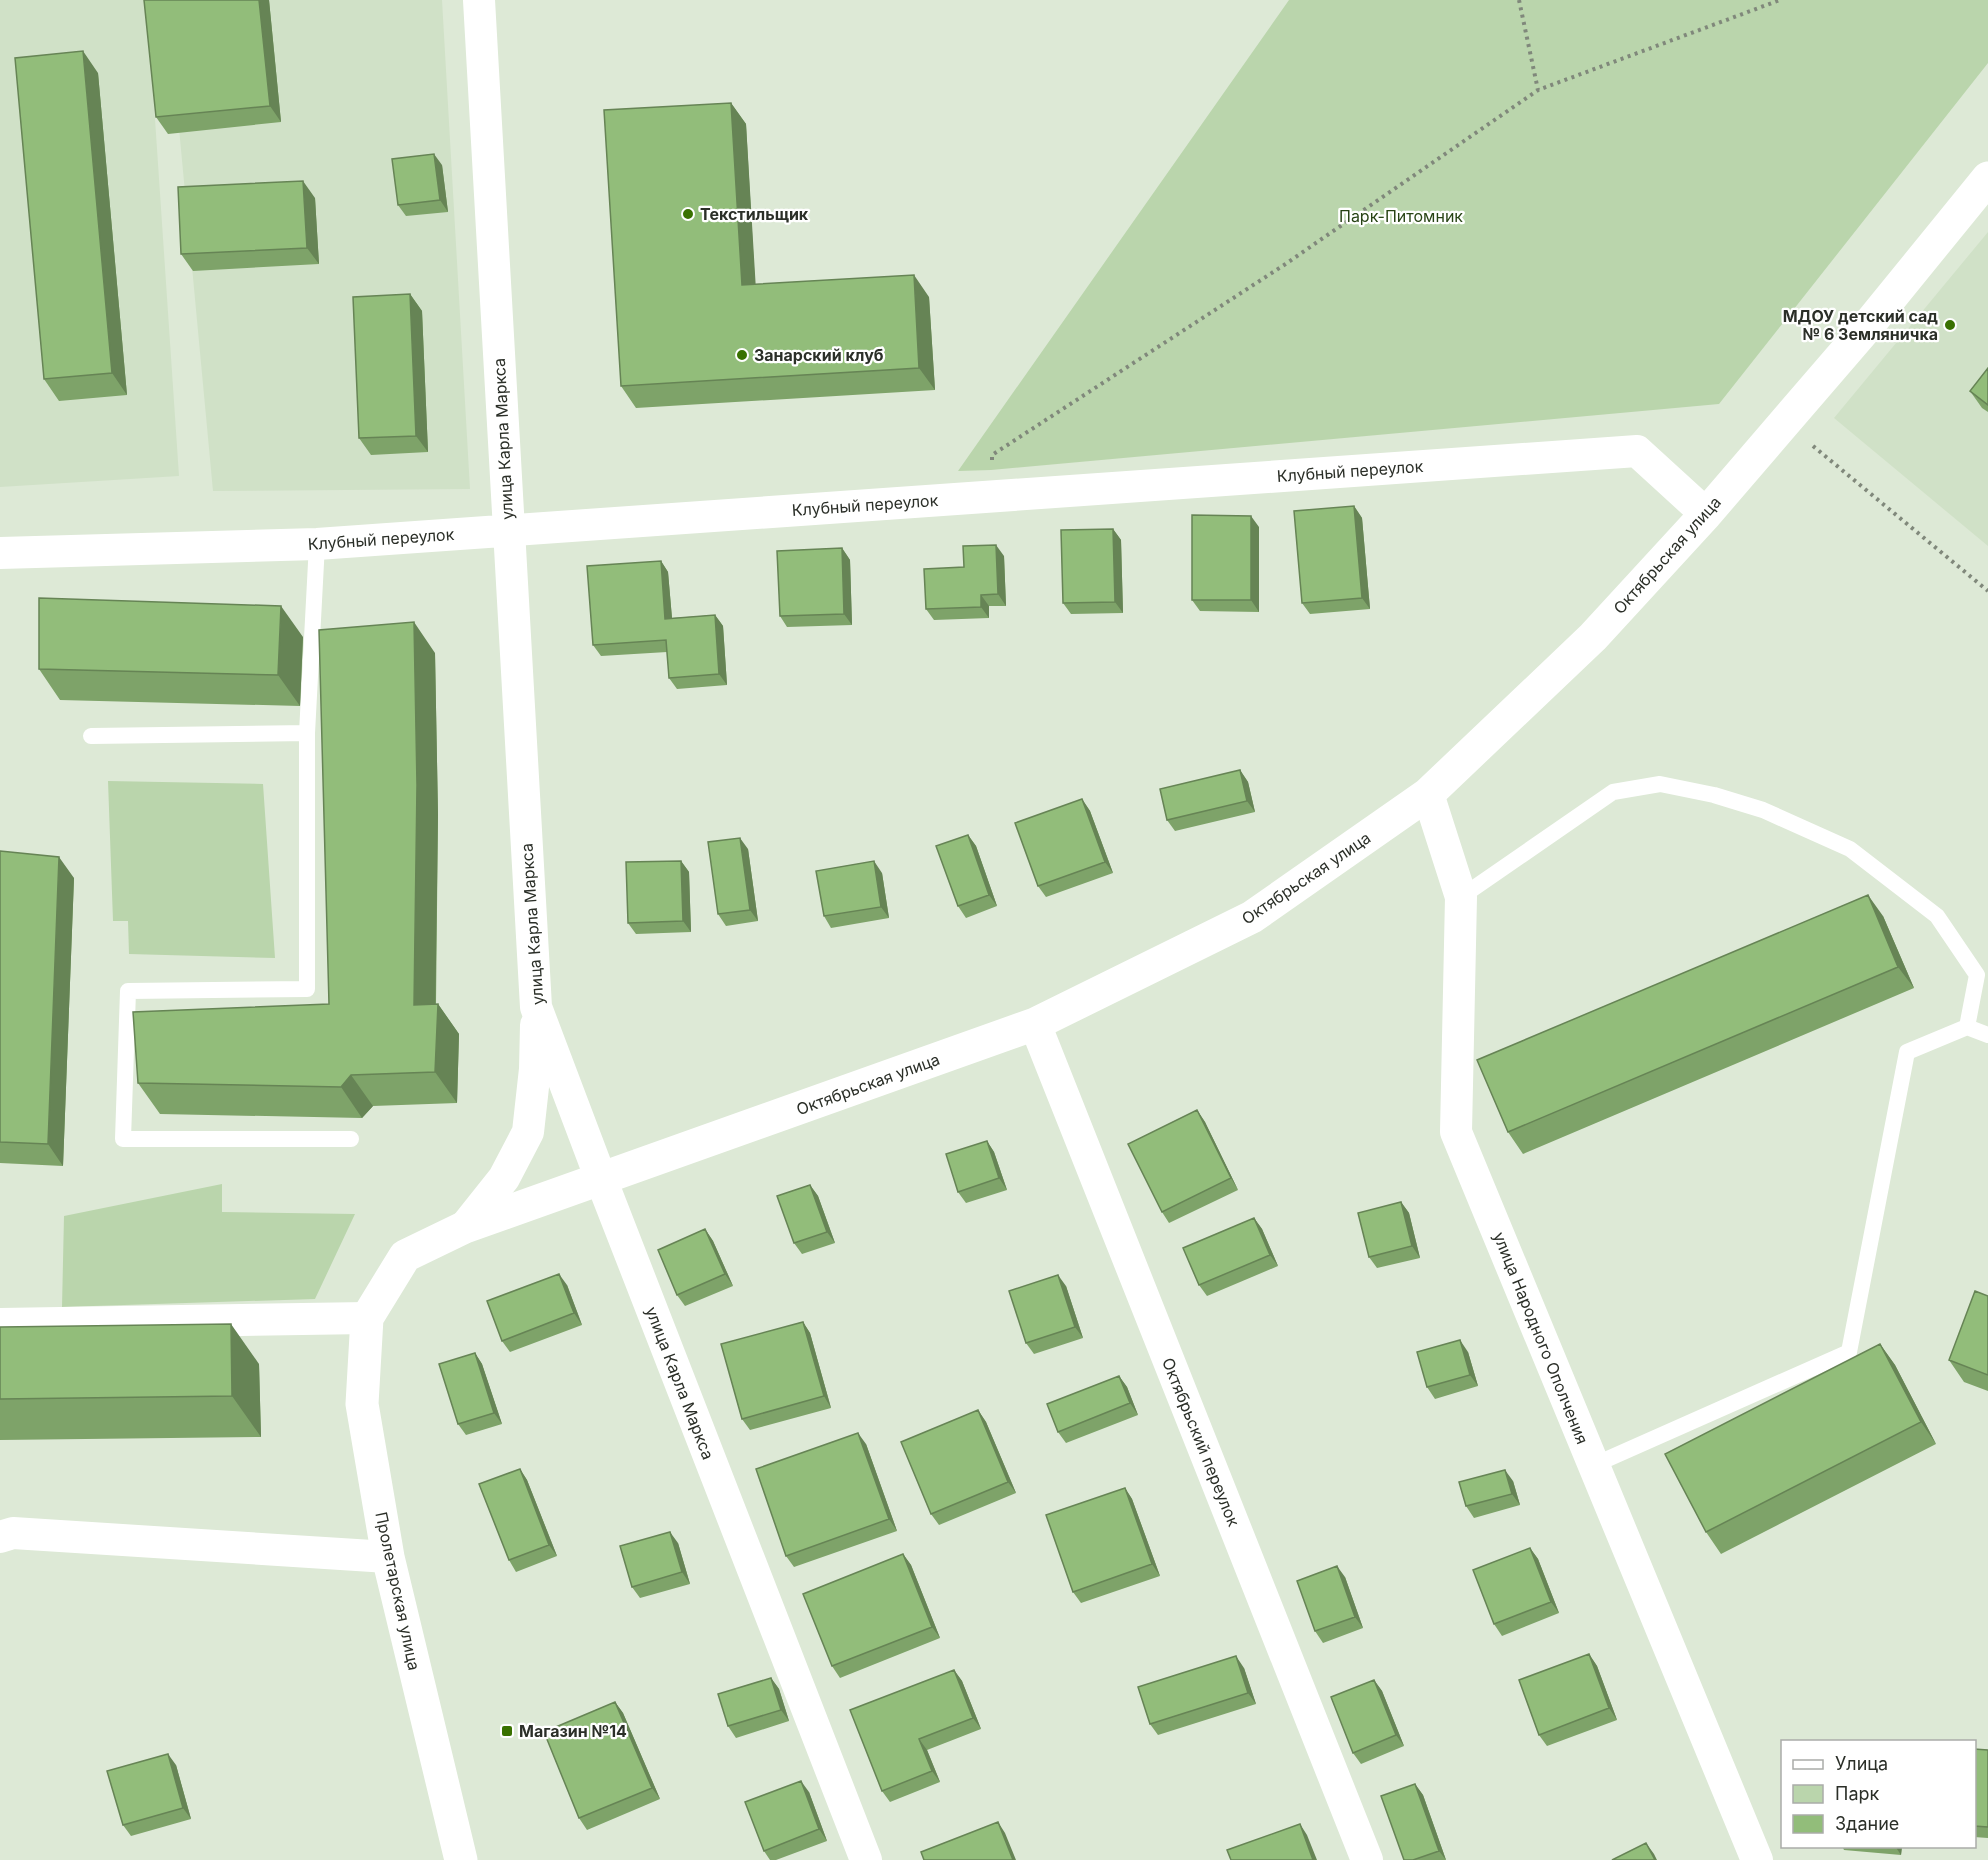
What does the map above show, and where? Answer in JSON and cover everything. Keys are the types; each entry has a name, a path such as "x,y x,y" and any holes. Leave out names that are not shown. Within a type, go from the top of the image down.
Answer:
{"street":[{"name":"улица Карла Маркса","path":"479,0 536,1006 866,1860"},
{"name":"Октябрьская улица","path":"367,1318 405,1256 465,1227 1035,1024 1252,917 1428,794 1593,637 1706,514 1872,320 1988,178"},
{"name":"Клубный переулок","path":"0,553 317,544 1637,450 1706,514"},
{"name":"улица Народного Ополчения","path":"1428,794 1461,897 1456,1132 1757,1860"},
{"path":"465,1227 504,1178 528,1131 535,1069 536,1006"},
{"name":"Октябрьский переулок","path":"1035,1024 1367,1860"},
{"path":"0,1324 367,1318"},
{"name":"Пролетарская улица","path":"367,1318 362,1404 388,1557 461,1860"},
{"path":"0,1537 13,1533 388,1557"}],"lane":[{"path":"317,544 307,732 307,989 128,991 123,1139 351,1139"},
{"path":"91,736 307,732"},
{"path":"1461,897 1613,792 1660,784 1714,795 1763,810 1850,849 1937,916 1977,975 1967,1027"},
{"path":"1594,1465 1849,1352 1907,1052 1967,1027 1988,1035"}],"path":[{"path":"1519,0 1538,90"},
{"path":"990,496 992,455 1284,265 1538,90 1779,0"},
{"path":"1785,422 1988,591"}],"shaded area":[{"path":"0,0 147,0 179,476 0,487"},
{"path":"167,0 442,0 470,489 213,491"},
{"name":"МДОУ детский сад № 6 Земляничка","path":"1988,232 1988,546 1834,418"}],"green space":[{"name":"Парк-Питомник","path":"1289,0 1988,0 1988,63 1719,404 991,470 958,471"},
{"path":"108,781 263,784 275,958 129,954 128,921 113,921"},
{"path":"222,1184 222,1212 355,1214 315,1299 62,1307 64,1216"}],"building":[{"path":"144,0 259,0 270,106 156,117"},
{"path":"83,51 112,373 44,379 15,58"},
{"name":"Текстильщик","path":"731,103 742,285 914,275 919,368 621,386 604,110"},
{"path":"434,154 440,200 398,205 392,159"},
{"path":"303,181 307,248 181,254 178,187"},
{"path":"410,294 416,436 359,438 353,297"},
{"path":"1988,368 1988,405 1970,391"},
{"path":"1354,506 1362,598 1302,603 1294,511"},
{"path":"1192,515 1251,516 1251,600 1192,600"},
{"path":"1113,529 1115,602 1063,603 1061,530"},
{"path":"996,545 998,594 981,595 981,607 926,609 924,569 964,567 963,546"},
{"path":"842,548 844,614 780,616 777,551"},
{"path":"661,561 665,619 715,615 719,674 669,678 666,640 593,645 587,566"},
{"path":"39,598 281,606 278,675 39,669"},
{"path":"414,622 417,785 414,1005 438,1004 435,1072 351,1075 341,1087 138,1083 133,1012 329,1004 319,630"},
{"path":"1240,770 1247,801 1167,820 1160,789"},
{"path":"1082,799 1105,862 1038,886 1015,823"},
{"path":"968,835 989,895 958,906 936,846"},
{"path":"740,838 750,910 718,914 708,842"},
{"path":"0,851 59,857 48,1144 0,1142"},
{"path":"681,861 683,921 628,923 626,862"},
{"path":"874,861 881,907 824,916 816,871"},
{"path":"1868,895 1898,967 1508,1132 1477,1060"},
{"path":"1197,1110 1231,1178 1162,1212 1128,1144"},
{"path":"987,1141 999,1178 958,1192 946,1154"},
{"path":"810,1185 827,1232 794,1243 777,1196"},
{"path":"1401,1202 1412,1246 1369,1257 1358,1213"},
{"path":"1254,1218 1270,1255 1199,1285 1183,1248"},
{"path":"705,1229 725,1274 677,1295 658,1250"},
{"path":"559,1274 574,1313 502,1341 487,1301"},
{"path":"1058,1275 1075,1327 1026,1343 1009,1291"},
{"path":"1975,1291 1988,1296 1988,1375 1949,1360"},
{"path":"803,1322 824,1396 742,1419 721,1344"},
{"path":"231,1324 232,1396 0,1399 0,1327"},
{"path":"1460,1340 1470,1375 1427,1387 1417,1352"},
{"path":"1880,1344 1921,1422 1706,1532 1665,1454"},
{"path":"475,1353 494,1413 458,1424 439,1364"},
{"path":"1119,1376 1130,1403 1058,1432 1047,1404"},
{"path":"978,1410 1008,1482 931,1514 901,1442"},
{"path":"858,1433 889,1519 786,1556 756,1469"},
{"path":"520,1469 549,1545 509,1560 479,1484"},
{"path":"1505,1470 1512,1494 1466,1506 1459,1482"},
{"path":"1125,1488 1152,1564 1073,1592 1046,1515"},
{"path":"670,1532 682,1572 632,1587 620,1546"},
{"path":"1530,1548 1551,1602 1494,1624 1473,1570"},
{"path":"903,1554 932,1627 832,1666 803,1594"},
{"path":"1337,1566 1355,1617 1315,1631 1297,1581"},
{"path":"1589,1654 1609,1708 1539,1735 1519,1680"},
{"path":"1236,1656 1248,1693 1150,1724 1138,1687"},
{"path":"954,1670 973,1718 919,1739 932,1771 882,1791 850,1710"},
{"path":"771,1678 781,1710 728,1726 718,1694"},
{"path":"1374,1680 1396,1735 1353,1753 1331,1697"},
{"path":"615,1702 652,1788 579,1818 544,1732"},
{"path":"1976,1749 1988,1750 1988,1827 1976,1826"},
{"path":"168,1754 183,1808 123,1825 107,1771"},
{"path":"801,1781 819,1829 764,1851 745,1802"},
{"path":"1415,1784 1439,1851 1413,1860 1404,1860 1381,1796"},
{"path":"998,1822 1013,1860 924,1860 921,1852"},
{"path":"1300,1824 1313,1860 1231,1860 1227,1850"},
{"path":"1646,1843 1655,1860 1612,1860"}],"place":[{"name":"Текстильщик","path":"688,214"},
{"name":"МДОУ детский сад № 6 Земляничка","path":"1950,325"},
{"name":"Занарский клуб","path":"742,355"},
{"name":"Магазин №14","path":"507,1731"}]}
